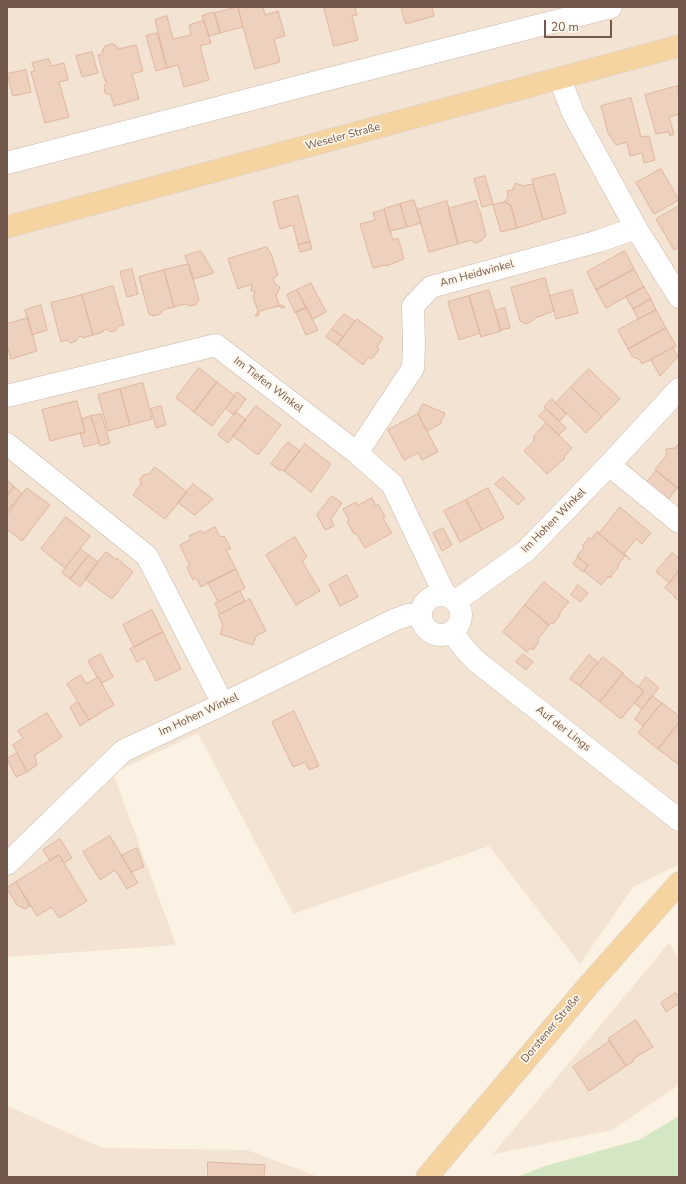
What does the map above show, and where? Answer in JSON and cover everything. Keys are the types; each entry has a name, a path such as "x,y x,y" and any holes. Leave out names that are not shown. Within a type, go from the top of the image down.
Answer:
{"main road":[{"name":"Weseler Straße","path":"7,227 679,46"},
{"name":"Dorstener Straße","path":"426,1177 588,986 679,883"}],"street":[{"path":"7,163 611,7"},
{"path":"560,79 572,113 636,228 679,297"},
{"name":"Am Heidwinkel","path":"357,453 413,368 413,306 431,287 599,241 636,228"},
{"name":"Im Tiefen Winkel","path":"7,396 216,345 357,453 392,484 450,598"},
{"name":"Im Hohen Winkel","path":"7,864 123,751 223,704 394,620 408,615 421,614 424,603 433,596 450,598 526,551 609,465 679,389"},
{"path":"7,444 148,556 223,704"},
{"path":"609,465 679,522"},
{"path":"421,614 423,624 431,632 441,635 452,632 456,628 461,618 461,612 450,598"},
{"name":"Auf der Lings","path":"452,632 476,661 679,820"}],"shaded area":[{"path":"7,7 679,7 679,864 633,887 580,964 489,846 293,914 198,733 113,773 176,945 7,957"},
{"path":"669,943 679,958 679,1085 612,1130 493,1154"},
{"path":"7,1106 103,1148 247,1150 319,1177 7,1177"}],"green space":[{"path":"679,1116 679,1177 517,1177 545,1166 639,1140"}],"building":[{"path":"238,7 243,27 220,33 215,13"},
{"path":"238,7 263,7 265,15 278,11 285,36 274,39 280,62 255,69"},
{"path":"324,7 355,7 357,15 352,16 358,40 334,46"},
{"path":"401,7 432,7 434,16 406,24"},
{"path":"214,12 220,33 209,36 202,16"},
{"path":"167,16 173,39 191,35 189,25 204,20 211,43 200,46 209,80 184,87 178,65 167,68 155,20"},
{"path":"157,33 167,68 156,71 146,36"},
{"path":"113,44 118,47 118,49 136,45 143,71 132,74 139,99 114,106 111,95 105,93 104,87 107,81 105,81 98,55 103,54 102,51 105,46"},
{"path":"92,52 98,73 82,77 76,56"},
{"path":"49,59 51,66 64,63 68,80 59,82 69,117 45,123 31,72 35,71 32,63"},
{"path":"26,70 31,92 13,96 7,74"},
{"path":"678,86 679,114 669,117 674,134 670,136 669,132 667,132 656,134 645,95"},
{"path":"631,98 641,137 649,136 655,160 644,163 642,153 630,156 627,142 616,145 608,133 601,106"},
{"path":"661,169 679,200 654,214 636,183"},
{"path":"555,174 566,213 543,220 532,180"},
{"path":"485,176 493,204 482,207 474,179"},
{"path":"516,183 523,186 533,184 543,220 517,228 511,206 505,202 508,196 507,191 512,190"},
{"path":"298,196 310,242 298,245 293,225 280,229 273,202"},
{"path":"414,200 421,223 407,227 400,204"},
{"path":"447,201 458,244 429,252 417,210"},
{"path":"476,201 486,236 481,241 475,243 471,240 458,244 448,209"},
{"path":"505,202 511,206 517,228 501,232 493,205"},
{"path":"400,204 407,227 390,231 384,209"},
{"path":"679,206 679,247 674,250 656,219"},
{"path":"384,210 393,240 398,238 404,259 386,266 373,268 360,224 375,220 373,213"},
{"path":"310,242 312,249 300,252 298,245"},
{"path":"267,247 278,275 273,278 275,284 280,287 276,296 279,304 285,307 282,308 278,306 260,311 258,316 255,316 258,311 253,297 255,291 251,291 252,284 238,289 228,259"},
{"path":"201,251 214,273 193,279 185,256"},
{"path":"625,251 634,269 596,290 587,272"},
{"path":"189,264 199,300 195,305 189,306 185,304 174,307 164,270"},
{"path":"132,269 138,294 127,297 120,272"},
{"path":"634,269 644,287 606,308 596,290"},
{"path":"164,270 174,307 163,310 160,314 154,316 149,314 139,277"},
{"path":"545,278 554,311 535,318 526,324 520,321 511,288"},
{"path":"311,283 326,312 313,319 297,290"},
{"path":"113,286 124,325 118,326 116,330 111,332 107,329 93,335 82,295"},
{"path":"644,287 651,299 633,309 626,297"},
{"path":"297,290 306,308 295,313 287,295"},
{"path":"489,290 501,331 481,337 469,296"},
{"path":"572,290 578,313 556,319 550,296"},
{"path":"82,295 93,335 83,338 82,336 78,337 76,341 71,343 67,340 61,342 51,303"},
{"path":"469,296 480,333 459,340 448,302"},
{"path":"651,299 656,310 638,319 633,309"},
{"path":"41,305 47,330 32,335 25,310"},
{"path":"306,308 318,330 306,335 296,312"},
{"path":"505,308 510,328 500,330 495,311"},
{"path":"656,310 666,328 628,349 618,330"},
{"path":"344,314 355,321 343,337 332,329"},
{"path":"28,318 37,351 11,359 7,345 7,324"},
{"path":"357,319 383,338 377,346 379,349 372,359 369,357 363,365 337,345"},
{"path":"666,328 676,346 642,364 639,359 633,357 628,349"},
{"path":"332,329 343,337 337,345 326,337"},
{"path":"673,348 678,357 660,376 651,360"},
{"path":"199,368 217,382 194,412 176,398"},
{"path":"589,369 620,399 602,417 571,387"},
{"path":"217,382 235,396 212,426 194,412"},
{"path":"143,383 152,419 130,425 120,389"},
{"path":"571,387 602,417 586,433 556,403"},
{"path":"120,389 130,425 108,431 98,395"},
{"path":"237,392 246,399 234,415 226,409"},
{"path":"552,399 566,414 560,421 544,407"},
{"path":"77,401 85,432 50,441 42,410"},
{"path":"423,404 445,413 440,424 427,431 418,414"},
{"path":"161,406 166,425 156,428 151,409"},
{"path":"256,406 281,425 258,455 233,436"},
{"path":"546,409 566,428 559,435 539,416"},
{"path":"236,412 246,420 228,443 218,435"},
{"path":"101,414 110,443 100,446 91,416"},
{"path":"418,414 438,452 422,460 418,453 404,460 388,430"},
{"path":"91,416 99,443 84,447 80,433 85,432 82,419"},
{"path":"546,423 572,448 564,457 565,458 547,474 524,451 534,441 534,436"},
{"path":"288,442 300,451 284,471 281,469 280,471 271,464"},
{"path":"679,443 679,489 655,469 666,456 666,449 675,448"},
{"path":"305,444 331,464 311,492 284,471"},
{"path":"155,467 187,492 165,519 133,495 141,484 140,479 143,475 149,474"},
{"path":"656,471 677,488 668,500 647,482"},
{"path":"503,477 525,498 518,505 495,484"},
{"path":"7,480 14,486 7,495"},
{"path":"193,484 213,499 195,515 178,503"},
{"path":"14,487 22,493 7,512 7,497"},
{"path":"27,488 50,505 22,541 7,529 7,515"},
{"path":"488,488 504,518 482,530 466,500"},
{"path":"332,496 342,503 331,519 334,526 325,530 317,515"},
{"path":"372,498 376,506 378,504 385,517 383,518 392,533 365,548 347,522 349,520 343,509 356,502 358,505"},
{"path":"466,500 482,530 460,542 444,511"},
{"path":"620,507 651,533 642,544 636,539 624,554 631,560 597,532 599,533"},
{"path":"66,517 90,536 65,568 41,549"},
{"path":"215,527 220,537 224,536 231,549 226,550 236,569 201,587 196,578 193,580 187,567 190,566 180,545 191,539 189,536 201,530 203,533"},
{"path":"443,528 452,545 442,551 433,533"},
{"path":"597,532 625,556 610,578 609,576 601,585 584,571 588,565 577,556 584,548 582,546 589,537 591,539"},
{"path":"295,537 307,557 302,561 320,591 296,605 266,555"},
{"path":"80,549 89,555 70,579 62,573"},
{"path":"106,552 117,560 117,558 133,572 112,599 85,579"},
{"path":"672,553 679,558 679,571 669,583 656,572"},
{"path":"89,555 98,562 80,587 70,579"},
{"path":"578,557 588,565 583,572 573,564"},
{"path":"236,569 245,588 218,602 208,583"},
{"path":"679,571 679,601 665,588"},
{"path":"347,575 358,597 340,606 329,585"},
{"path":"544,582 569,602 560,612 560,615 554,623 549,625 525,605"},
{"path":"578,585 588,593 580,602 571,595"},
{"path":"240,591 245,601 220,614 215,604"},
{"path":"250,599 266,631 256,636 253,645 220,634 223,625 218,615"},
{"path":"525,605 549,625 538,639 538,643 534,649 529,649 527,652 503,632"},
{"path":"152,610 163,632 134,647 123,625"},
{"path":"163,632 181,669 156,681 145,658 137,662 130,649"},
{"path":"101,654 113,677 102,683 88,661"},
{"path":"523,654 533,662 526,670 516,662"},
{"path":"589,655 598,662 580,686 570,679"},
{"path":"603,657 623,673 600,702 580,686"},
{"path":"622,674 644,691 621,719 600,702"},
{"path":"81,675 86,684 98,677 114,705 89,720 67,684"},
{"path":"646,677 659,688 642,709 634,703 644,691 639,687"},
{"path":"652,696 662,703 643,726 635,719"},
{"path":"78,702 89,720 80,726 70,707"},
{"path":"662,703 679,716 679,723 658,749 638,733"},
{"path":"294,711 319,766 309,770 305,762 293,767 272,722"},
{"path":"47,713 62,737 35,755 37,765 27,772 13,745 23,738 18,731"},
{"path":"679,723 679,765 658,749"},
{"path":"17,753 27,772 16,777 7,759"},
{"path":"110,836 138,883 127,889 115,870 100,880 83,852"},
{"path":"60,839 72,858 64,863 59,855 50,861 43,850"},
{"path":"137,848 144,867 131,872 121,856"},
{"path":"59,855 87,901 59,918 52,907 37,916 16,882"},
{"path":"16,882 30,906 25,909 17,905 7,889"},
{"path":"676,993 679,998 679,1003 666,1012 661,1003"},
{"path":"636,1020 653,1047 633,1059 634,1061 626,1066 608,1039"},
{"path":"610,1041 626,1066 589,1091 573,1067"},
{"path":"208,1162 265,1165 264,1177 208,1177"}]}
